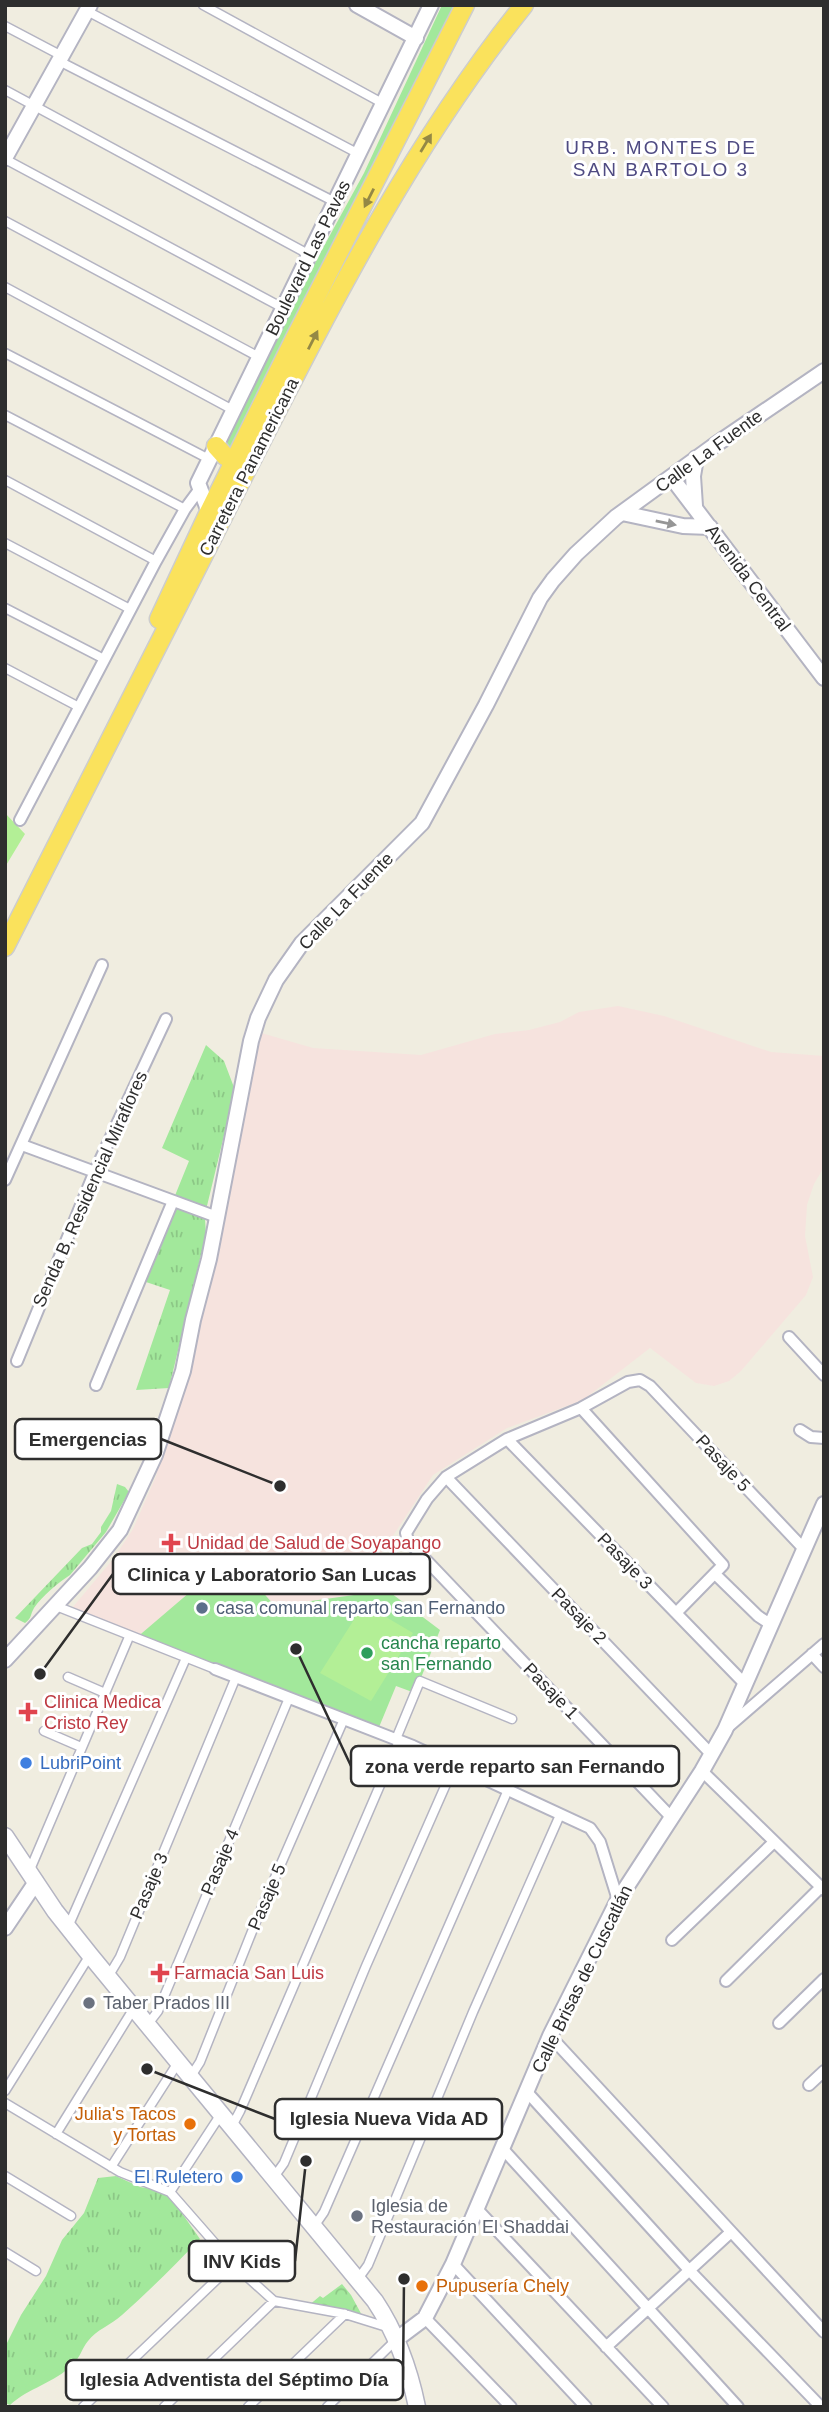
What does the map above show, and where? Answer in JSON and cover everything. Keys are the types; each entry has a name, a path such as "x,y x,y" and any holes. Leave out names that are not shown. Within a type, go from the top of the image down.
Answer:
{"highway":[{"name":"Carretera Panamericana","path":"5,923 135,670 209,512 465,5"},
{"name":"Carretera Panamericana","path":"5,947 340,289 440,119 524,5"},
{"path":"212,453 225,456 234,462"}],"main road":[{"path":"5,1836 90,1955 358,2279 395,2334 411,2377 417,2407"}],"street":[{"path":"203,5 384,104"},
{"path":"357,5 416,38"},
{"name":"Boulevard Las Pavas","path":"199,491 198,483 212,453 431,5"},
{"path":"284,308 5,159 89,7 359,154"},
{"path":"5,26 60,59 335,202"},
{"path":"5,90 310,255"},
{"path":"5,221 259,357"},
{"path":"5,288 233,410"},
{"path":"5,353 212,453"},
{"name":"Calle La Fuente","path":"5,1660 90,1568 120,1530 155,1455 183,1371 251,1041 258,1018 276,979 302,943 422,823 540,598 576,554 622,513 696,458 824,371"},
{"path":"5,415 185,509"},
{"path":"695,506 693,476 696,458"},
{"name":"Avenida Central","path":"672,478 824,677"},
{"path":"5,480 156,561"},
{"path":"20,820 156,561 185,509 199,491 209,512"},
{"path":"622,513 683,526 710,527"},
{"path":"5,543 130,610"},
{"path":"5,608 104,659"},
{"path":"5,668 79,707"},
{"path":"5,1180 102,965"},
{"name":"Senda B, Residencial Miraflores","path":"16,1361 95,1171 166,1018"},
{"path":"22,1145 216,1217"},
{"path":"96,1385 173,1201"},
{"path":"789,1337 824,1376"},
{"name":"Pasaje 5","path":"581,1408 628,1381 640,1380 650,1386 804,1549"},
{"path":"446,1477 507,1439 581,1408 758,1616 770,1624"},
{"path":"800,1430 823,1438"},
{"name":"Pasaje 3","path":"507,1439 744,1683"},
{"name":"Pasaje 1","path":"446,1477 427,1499 407,1533 408,1541 671,1817"},
{"name":"Pasaje 2","path":"446,1477 712,1755"},
{"name":"Calle Brisas de Cuscatlán","path":"395,2334 425,2318 453,2264 550,2036 618,1900 702,1771 725,1730 824,1504"},
{"path":"676,1613 719,1569"},
{"path":"56,1606 129,1637 398,1740 590,1828 600,1842 618,1900"},
{"path":"5,1928 32,1877 81,1747 129,1637"},
{"path":"725,1730 824,1644"},
{"path":"812,1654 824,1667"},
{"path":"68,1927 186,1658"},
{"path":"68,1677 105,1693"},
{"name":"Pasaje 3","path":"108,1977 120,1957 236,1677"},
{"path":"170,2192 227,2120 240,2112 398,1740 420,1681 512,1719"},
{"name":"Pasaje 4","path":"148,2024 158,2011 289,1698"},
{"name":"Pasaje 5","path":"191,2076 202,2056 257,1919 344,1719"},
{"path":"44,1731 81,1747"},
{"path":"274,2177 284,2163 366,1966 454,1766"},
{"path":"702,1771 822,1889 726,1982"},
{"path":"314,2225 324,2212 507,1792"},
{"path":"358,2279 368,2266 560,1815"},
{"path":"672,1940 774,1842"},
{"path":"5,2091 90,1955"},
{"path":"779,2023 824,1979"},
{"path":"56,2134 134,2008"},
{"path":"550,2036 824,2332"},
{"path":"111,2167 178,2061"},
{"path":"809,2085 824,2071"},
{"path":"527,2092 689,2270 821,2407"},
{"path":"5,2102 111,2167 170,2192 233,2264 274,2301 345,2314 395,2334 327,2407"},
{"path":"502,2148 738,2407"},
{"path":"5,2176 71,2216"},
{"path":"476,2208 663,2407"},
{"path":"606,2347 731,2232"},
{"path":"5,2252 36,2271"},
{"path":"83,2407 233,2264"},
{"path":"453,2264 586,2407"},
{"path":"164,2407 274,2301"},
{"path":"248,2407 345,2314"},
{"path":"425,2318 511,2407"}],"shaded area":[{"path":"618,1006 664,1016 771,1052 824,1056 824,1167 814,1184 807,1205 805,1236 813,1277 806,1295 741,1371 729,1381 714,1386 696,1383 650,1348 583,1400 507,1428 433,1475 354,1595 275,1606 135,1639 72,1608 114,1558 133,1529 157,1474 153,1470 258,1032 313,1048 421,1055 495,1034 529,1030 560,1022 579,1012"}],"green space":[{"path":"442,5 465,5 235,462 221,453 318,257 364,173"},
{"path":"5,813 25,834 5,867"},
{"path":"206,1045 224,1061 235,1090 206,1210 174,1198 189,1161 162,1148"},
{"path":"171,1206 205,1219 206,1234 169,1388 136,1390 170,1290 140,1280"},
{"path":"117,1484 129,1492 106,1532 70,1575 41,1599 25,1623 15,1618 82,1548 92,1544 111,1511"},
{"path":"231,1557 275,1606 354,1595 367,1575 440,1630 415,1693 396,1686 377,1732 135,1639"},
{"name":"cancha reparto san Fernando","path":"364,1604 413,1633 371,1701 320,1673"},
{"path":"116,2176 140,2187 159,2190 174,2202 200,2239 118,2319 91,2337 66,2371 10,2405 5,2403 5,2347 21,2315 46,2276 62,2240 84,2213 98,2178"},
{"path":"342,2284 351,2295 364,2319 308,2306"}],"place":[{"name":"Emergencias","path":"280,1486"},
{"name":"Unidad de Salud de Soyapango","path":"171,1543"},
{"name":"casa comunal reparto san Fernando","path":"202,1608"},
{"name":"zona verde reparto san Fernando","path":"296,1649"},
{"name":"cancha reparto san Fernando","path":"367,1653"},
{"name":"Clinica y Laboratorio San Lucas","path":"40,1674"},
{"name":"Clinica Medica Cristo Rey","path":"28,1712"},
{"name":"LubriPoint","path":"26,1763"},
{"name":"Farmacia San Luis","path":"160,1973"},
{"name":"Taber Prados III","path":"89,2003"},
{"name":"Iglesia Nueva Vida AD","path":"147,2069"},
{"name":"Julia's Tacos y Tortas","path":"190,2124"},
{"name":"INV Kids","path":"306,2161"},
{"name":"El Ruletero","path":"237,2177"},
{"name":"Iglesia de Restauración El Shaddai","path":"357,2216"},
{"name":"Iglesia Adventista del Séptimo Día","path":"404,2279"},
{"name":"Pupusería Chely","path":"422,2286"}],"district":[{"name":"URB. MONTES DE SAN BARTOLO 3","path":"661,158"}]}
